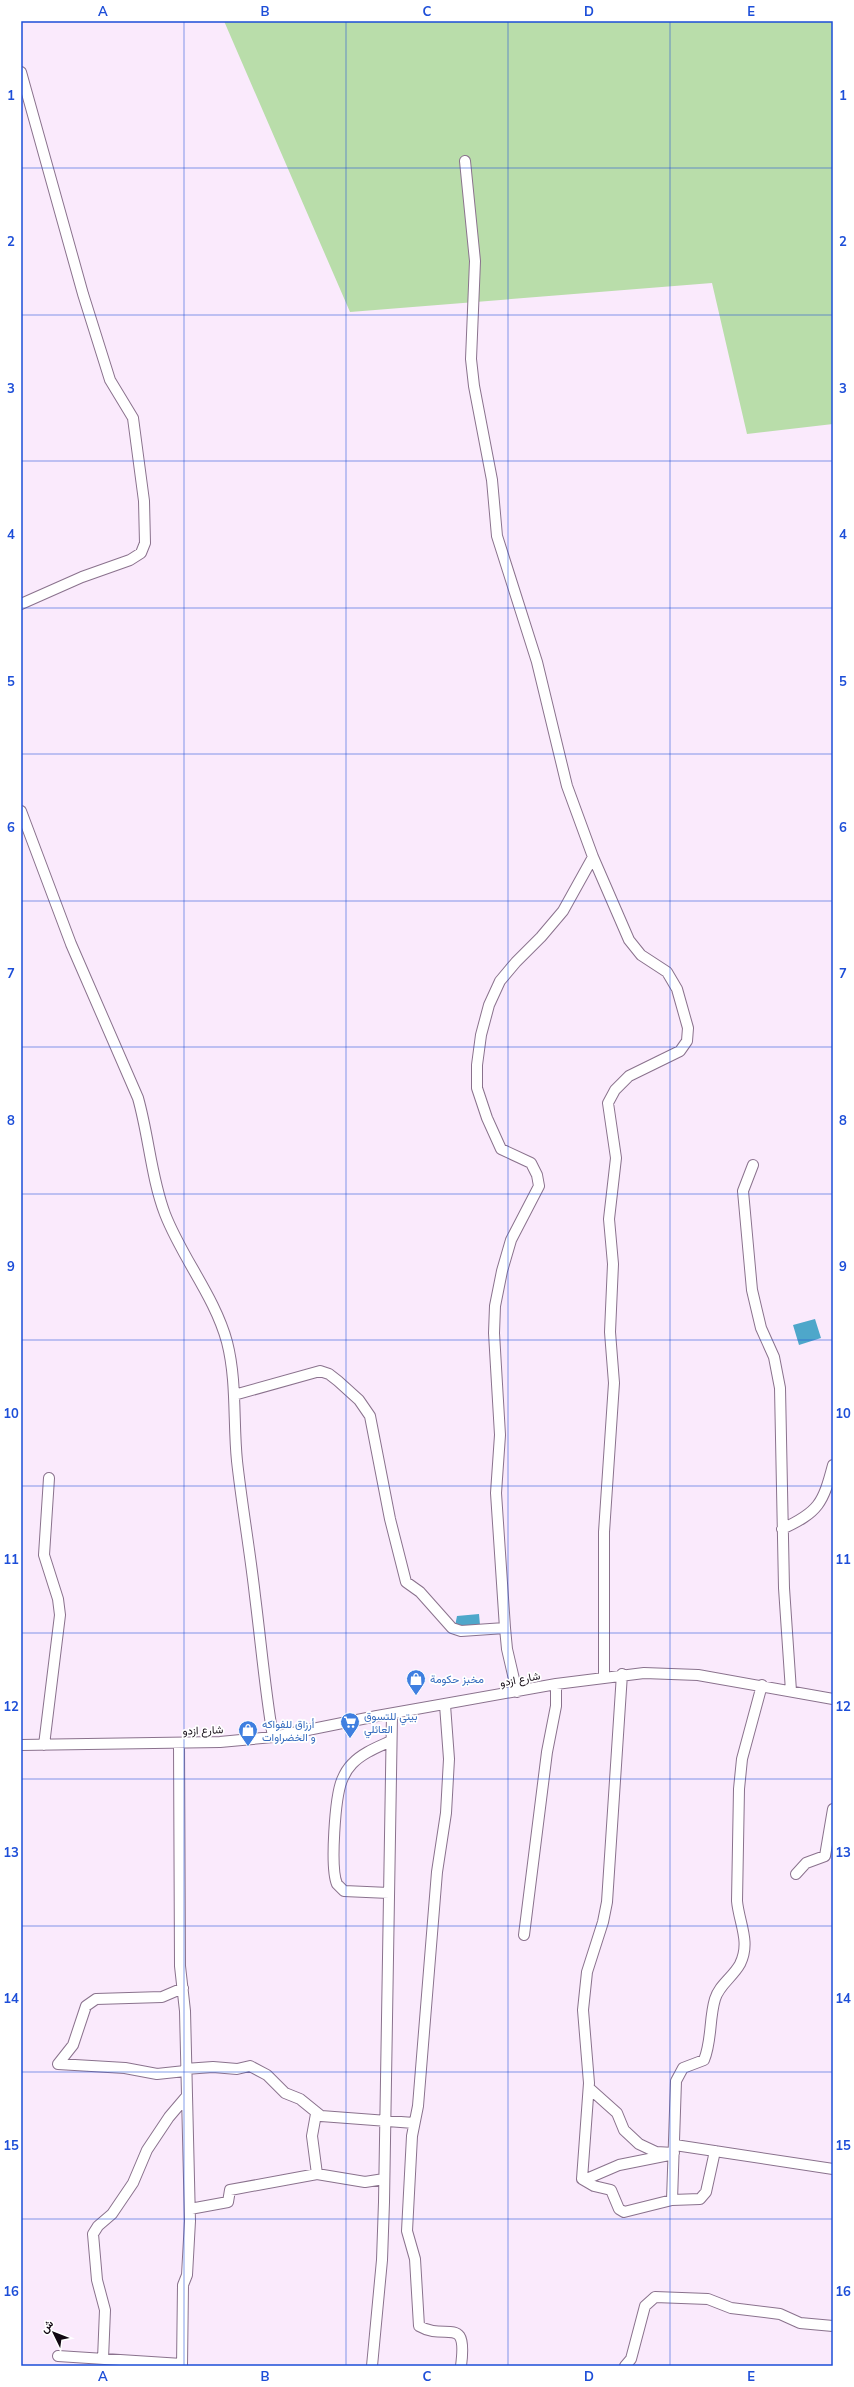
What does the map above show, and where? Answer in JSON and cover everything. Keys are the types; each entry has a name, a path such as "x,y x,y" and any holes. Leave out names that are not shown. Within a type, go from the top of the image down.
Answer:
{"street":[{"path":"21,72 24,98 110,380 133,418 144,501 145,544 140,553 130,560 82,577 21,604"},
{"path":"465,161 475,261 472,359 474,386 492,480 497,536 538,662 567,786 593,857 629,940 641,955 667,972 677,989 688,1028 687,1041 680,1051 628,1076 614,1090 608,1103 616,1158 609,1219 613,1264 610,1332 614,1383 604,1532 604,1677"},
{"path":"21,811 71,944 138,1098 145,1125 154,1181 165,1214 183,1254 215,1313 227,1342 232,1370 234,1395 234,1437 241,1499 273,1737"},
{"path":"517,1692 507,1649 496,1493 500,1435 494,1333 495,1306 502,1271 511,1240 538,1186 537,1175 531,1163 509,1154 498,1144 477,1088 477,1065 481,1035 490,1005 500,982 516,962 541,937 563,911 593,857"},
{"path":"753,1165 745,1183 744,1201 752,1290 761,1328 774,1357 780,1388 782,1529 791,1691"},
{"path":"234,1395 320,1371 329,1374 338,1381 359,1400 370,1416 390,1520 406,1582 420,1592 452,1628 461,1631 505,1628"},
{"path":"782,1529 804,1519 816,1508 825,1494 833,1465"},
{"path":"44,1745 60,1615 58,1599 44,1555 49,1478"},
{"name":"شارع ازدو","path":"21,1745 179,1743 273,1737 556,1684 622,1674 664,1672 698,1674 833,1699"},
{"path":"622,1674 607,1902 603,1922 587,1972 583,2010 589,2088 582,2171 584,2180 594,2186 611,2190 619,2209 624,2212 672,2200 700,2199 704,2197 714,2151"},
{"path":"524,1936 547,1752 556,1706 556,1684"},
{"path":"672,2200 675,2087 678,2074 690,2063 698,2063 704,2060 715,1998 740,1964 744,1948 744,1929 738,1911 737,1901 739,1789 742,1759 762,1685"},
{"path":"445,1705 449,1759 446,1812 437,1872 418,2106 414,2123 407,2231 417,2270 419,2326 424,2329 455,2332 460,2335 463,2340 464,2347 461,2366"},
{"path":"372,2366 382,2260 386,2121 392,1714"},
{"path":"389,1893 344,1890 338,1884 335,1871 335,1811 342,1778 352,1764 367,1753 392,1741"},
{"path":"58,2356 182,2365 183,2285 187,2275 190,2248 190,2209 183,1988 180,1966 179,1743"},
{"path":"796,1874 806,1863 825,1856 833,1809"},
{"path":"183,1988 162,1997 96,1999 86,2006 78,2034 58,2064 125,2068 156,2074 213,2067 237,2069 250,2066 271,2078 285,2093 300,2099 316,2114 326,2118 414,2123"},
{"path":"589,2088 616,2113 624,2130 639,2144 656,2152 674,2149 714,2151 833,2169"},
{"path":"103,2359 104,2310 97,2280 93,2234 98,2226 116,2208 133,2183 146,2150 169,2117 186,2097"},
{"path":"316,2114 312,2136 317,2174"},
{"path":"584,2180 619,2165 660,2158 674,2149"},
{"path":"190,2209 228,2202 230,2190 317,2174 365,2182 384,2179"},
{"path":"625,2366 631,2359 645,2306 655,2297 708,2299 731,2308 780,2314 800,2323 833,2326"}],"green space":[{"path":"224,21 833,21 833,424 747,434 712,283 350,312"}],"water":[{"path":"815,1319 821,1338 799,1345 793,1325"},
{"path":"479,1614 480,1625 455,1626 457,1616"}],"place":[{"name":"مخبز حكومة","path":"416,1696"},
{"name":"بيتي للتسوق العائلي","path":"350,1739"},
{"name":"أرزاق للفواكه و الخضراوات","path":"248,1747"}]}
